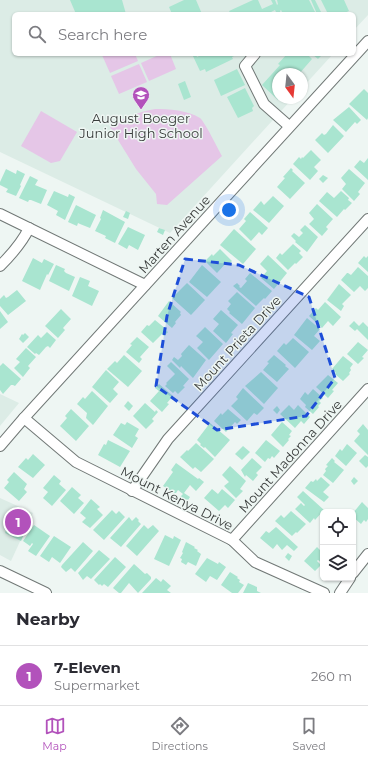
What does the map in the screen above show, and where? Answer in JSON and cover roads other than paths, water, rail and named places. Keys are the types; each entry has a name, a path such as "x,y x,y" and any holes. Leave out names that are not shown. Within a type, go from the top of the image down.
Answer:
{"street":[{"name":"Marten Avenue","path":"356,53 368,40"},
{"path":"253,56 245,66 264,104 288,126"},
{"name":"Marten Avenue","path":"0,446 288,126 353,56"},
{"path":"0,214 145,285"},
{"name":"Mount Prieta Drive","path":"132,491 168,439 368,219"},
{"path":"0,266 15,250 29,228"},
{"name":"Mount Madonna Drive","path":"232,540 368,389"},
{"name":"Mount Kenya Drive","path":"24,418 76,462 232,540 255,562 324,593"},
{"path":"356,569 368,554"},
{"path":"0,571 46,593"},
{"path":"340,593 348,581"}],"place":[{"name":"August Boeger Junior High School","path":"141,110"},
{"name":"7-Eleven","path":"18,522"}]}
